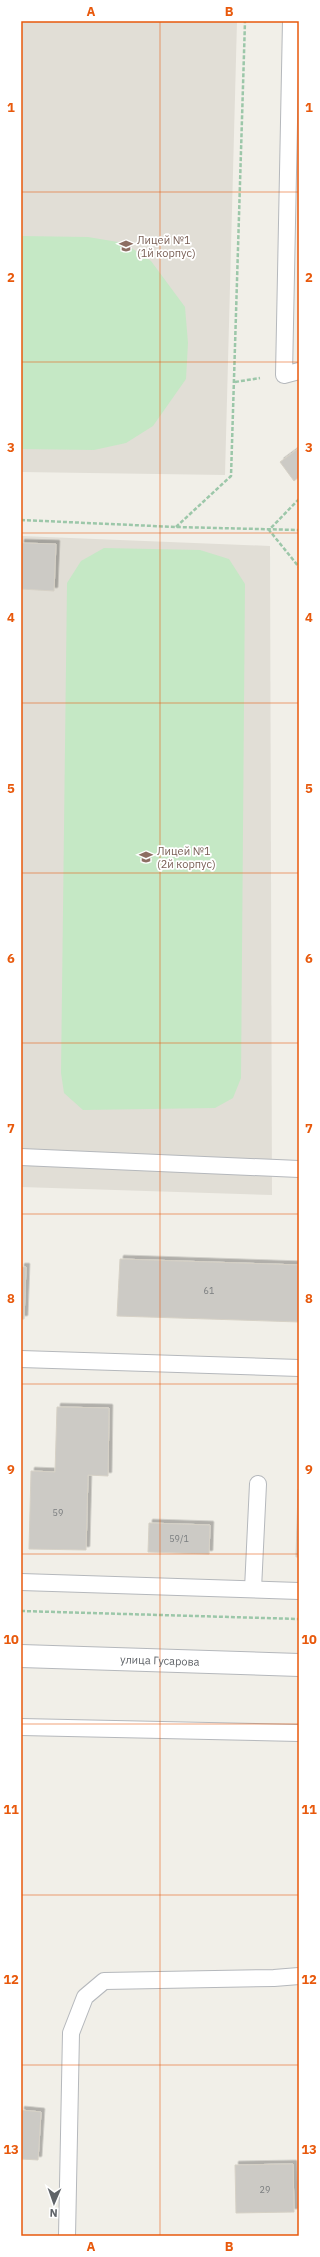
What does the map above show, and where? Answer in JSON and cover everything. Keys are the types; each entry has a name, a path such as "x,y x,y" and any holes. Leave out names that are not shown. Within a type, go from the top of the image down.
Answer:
{"street":[{"name":"улица Гусарова","path":"21,1656 299,1665"}],"lane":[{"path":"291,21 284,375 299,371"},
{"path":"21,1157 299,1169"},
{"path":"21,1359 299,1368"},
{"path":"253,1588 258,1484"},
{"path":"21,1582 253,1588 299,1591"},
{"path":"21,1727 299,1733"},
{"path":"67,2236 71,2033 85,1997 104,1981 274,1978 299,1976"}],"path":[{"path":"176,527 231,476 245,21"},
{"path":"269,530 299,499"},
{"path":"21,520 176,527 299,530"},
{"path":"269,530 299,567"},
{"path":"21,1611 299,1619"}],"shaded area":[{"name":"Лицей №1 (1й корпус)","path":"21,21 237,21 225,475 21,472"},
{"name":"Лицей №1 (2й корпус)","path":"21,536 270,546 272,1195 21,1187"}],"green space":[{"path":"21,236 88,237 124,243 151,261 185,307 188,343 186,379 153,426 126,443 94,450 21,449"},
{"name":"Лицей №1 (2й корпус)","path":"104,548 200,550 229,559 245,584 241,1078 233,1098 215,1108 83,1110 64,1093 61,1073 67,583 81,561"}],"building":[{"path":"299,448 299,477 294,481 280,462"},
{"path":"21,543 56,544 54,591 21,589"},
{"path":"120,1259 299,1265 299,1322 117,1316"},
{"path":"21,1267 26,1267 24,1319 21,1319"},
{"path":"57,1407 109,1408 108,1476 88,1475 86,1550 29,1549 31,1471 55,1472"},
{"path":"298,1489 299,1557 296,1557"},
{"path":"149,1523 210,1525 209,1554 148,1552"},
{"path":"21,2110 41,2112 38,2160 21,2159"},
{"path":"293,2164 294,2212 236,2213 235,2165"}],"place":[{"name":"Лицей №1 (1й корпус)","path":"126,246"},
{"name":"Лицей №1 (2й корпус)","path":"146,857"}]}
